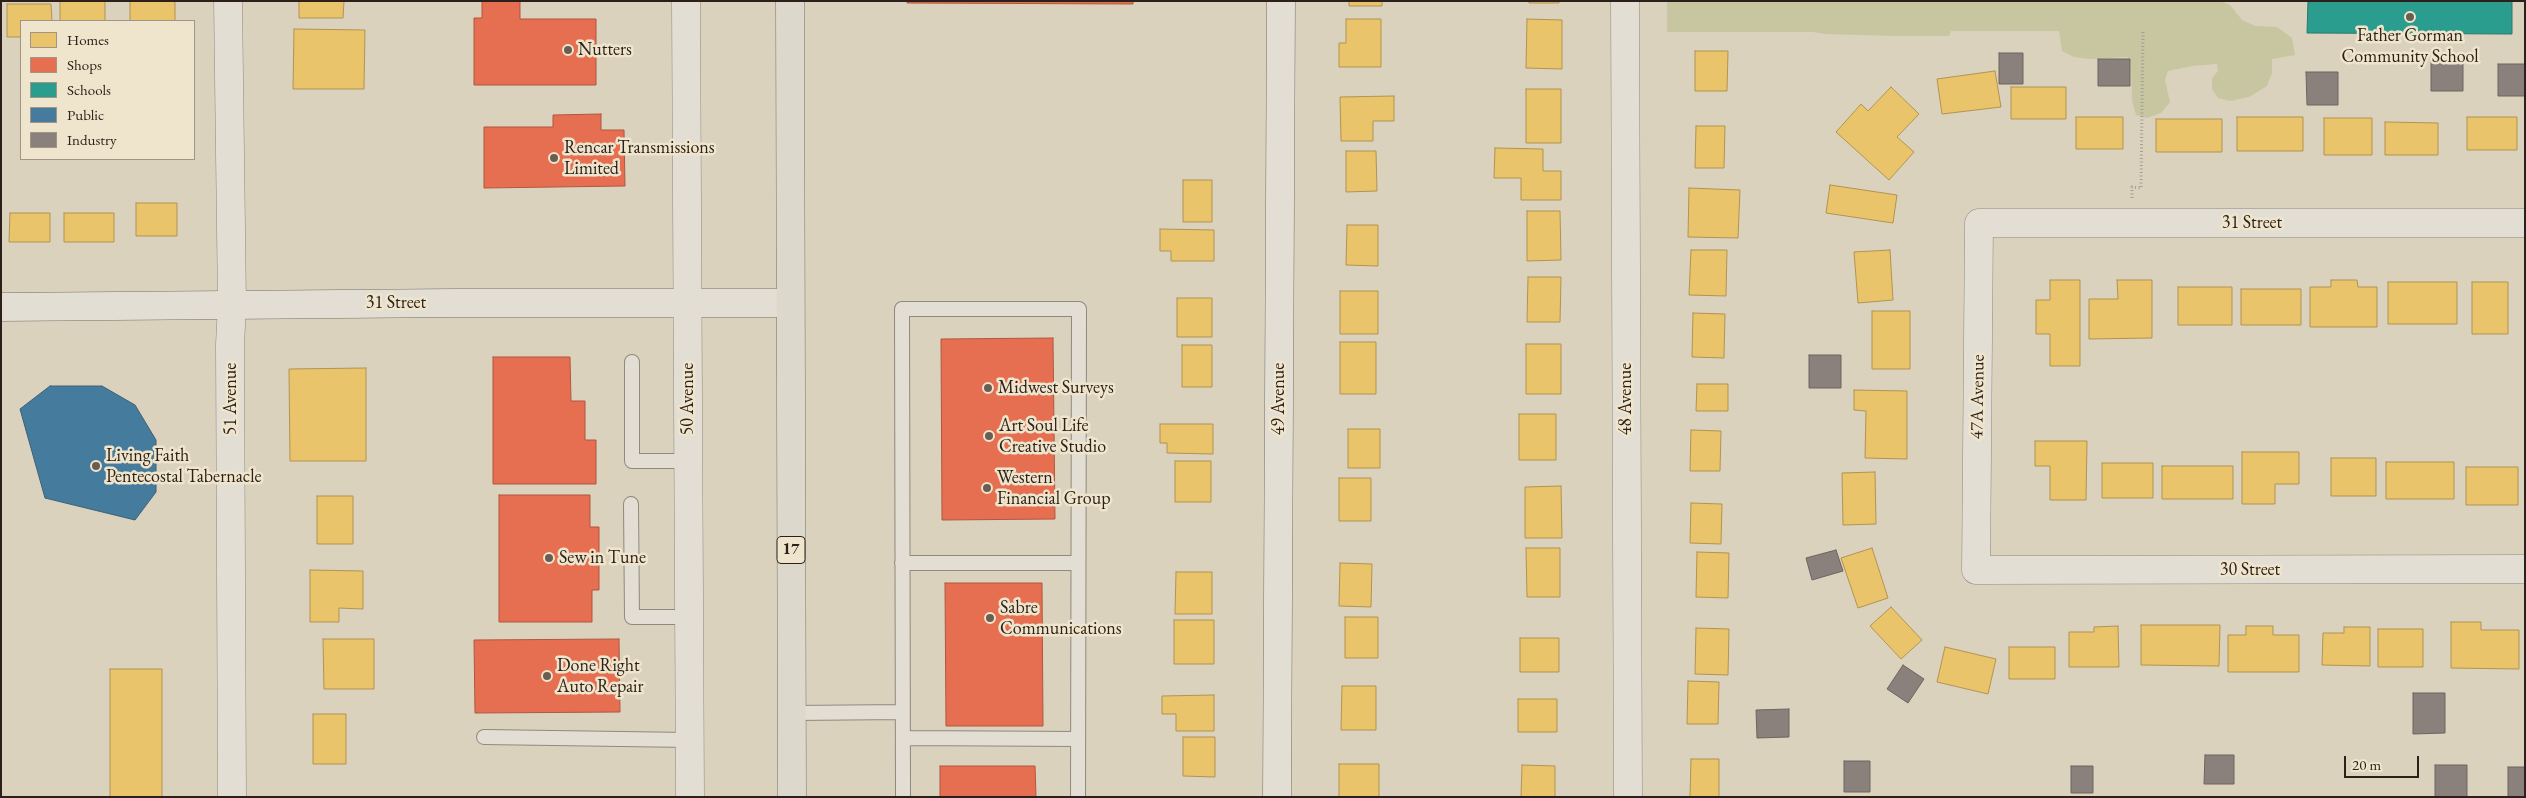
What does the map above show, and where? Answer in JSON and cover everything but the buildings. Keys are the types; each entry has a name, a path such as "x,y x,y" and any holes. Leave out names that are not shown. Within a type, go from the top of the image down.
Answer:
{"main road":[{"name":"17","path":"790,1 792,797"}],"street":[{"name":"51 Avenue","path":"228,1 232,305 230,345 232,797"},
{"name":"50 Avenue","path":"686,1 690,797"},
{"name":"49 Avenue","path":"1277,797 1281,1"},
{"name":"48 Avenue","path":"1625,1 1628,797"},
{"name":"31 Street","path":"1979,223 2525,223"},
{"name":"47A Avenue","path":"1976,570 1979,223"},
{"name":"31 Street","path":"1,307 688,302 790,303"},
{"name":"30 Street","path":"1976,570 2525,569"}],"lane":[{"path":"903,797 902,309 1079,309 1078,797"},
{"path":"632,362 632,461 688,461"},
{"path":"631,504 632,617 690,617"},
{"path":"902,563 1078,563"},
{"path":"792,713 903,712"},
{"path":"484,737 690,740"},
{"path":"904,738 1078,738"}],"path":[{"path":"2132,187 2141,188 2143,31"}],"green space":[{"path":"1667,1 2220,1 2230,5 2242,20 2255,26 2277,27 2292,38 2295,55 2272,59 2272,73 2267,86 2249,97 2230,101 2218,98 2212,89 2212,78 2218,71 2217,64 2192,66 2168,71 2165,80 2170,102 2161,113 2147,118 2136,115 2132,100 2131,62 2127,57 2090,59 2074,57 2062,51 2059,31 1951,31 1949,36 1825,34 1813,32 1667,32"}],"place":[{"name":"Father Gorman Community School","path":"2410,17"},
{"name":"Nutters","path":"568,50"},
{"name":"Rencar Transmissions Limited","path":"554,158"},
{"name":"Midwest Surveys","path":"988,388"},
{"name":"Art Soul Life Creative Studio","path":"989,436"},
{"name":"Living Faith Pentecostal Tabernacle","path":"96,466"},
{"name":"Western Financial Group","path":"987,488"},
{"name":"Sew in Tune","path":"549,558"},
{"name":"Sabre Communications","path":"990,618"},
{"name":"Done Right Auto Repair","path":"547,676"}]}
